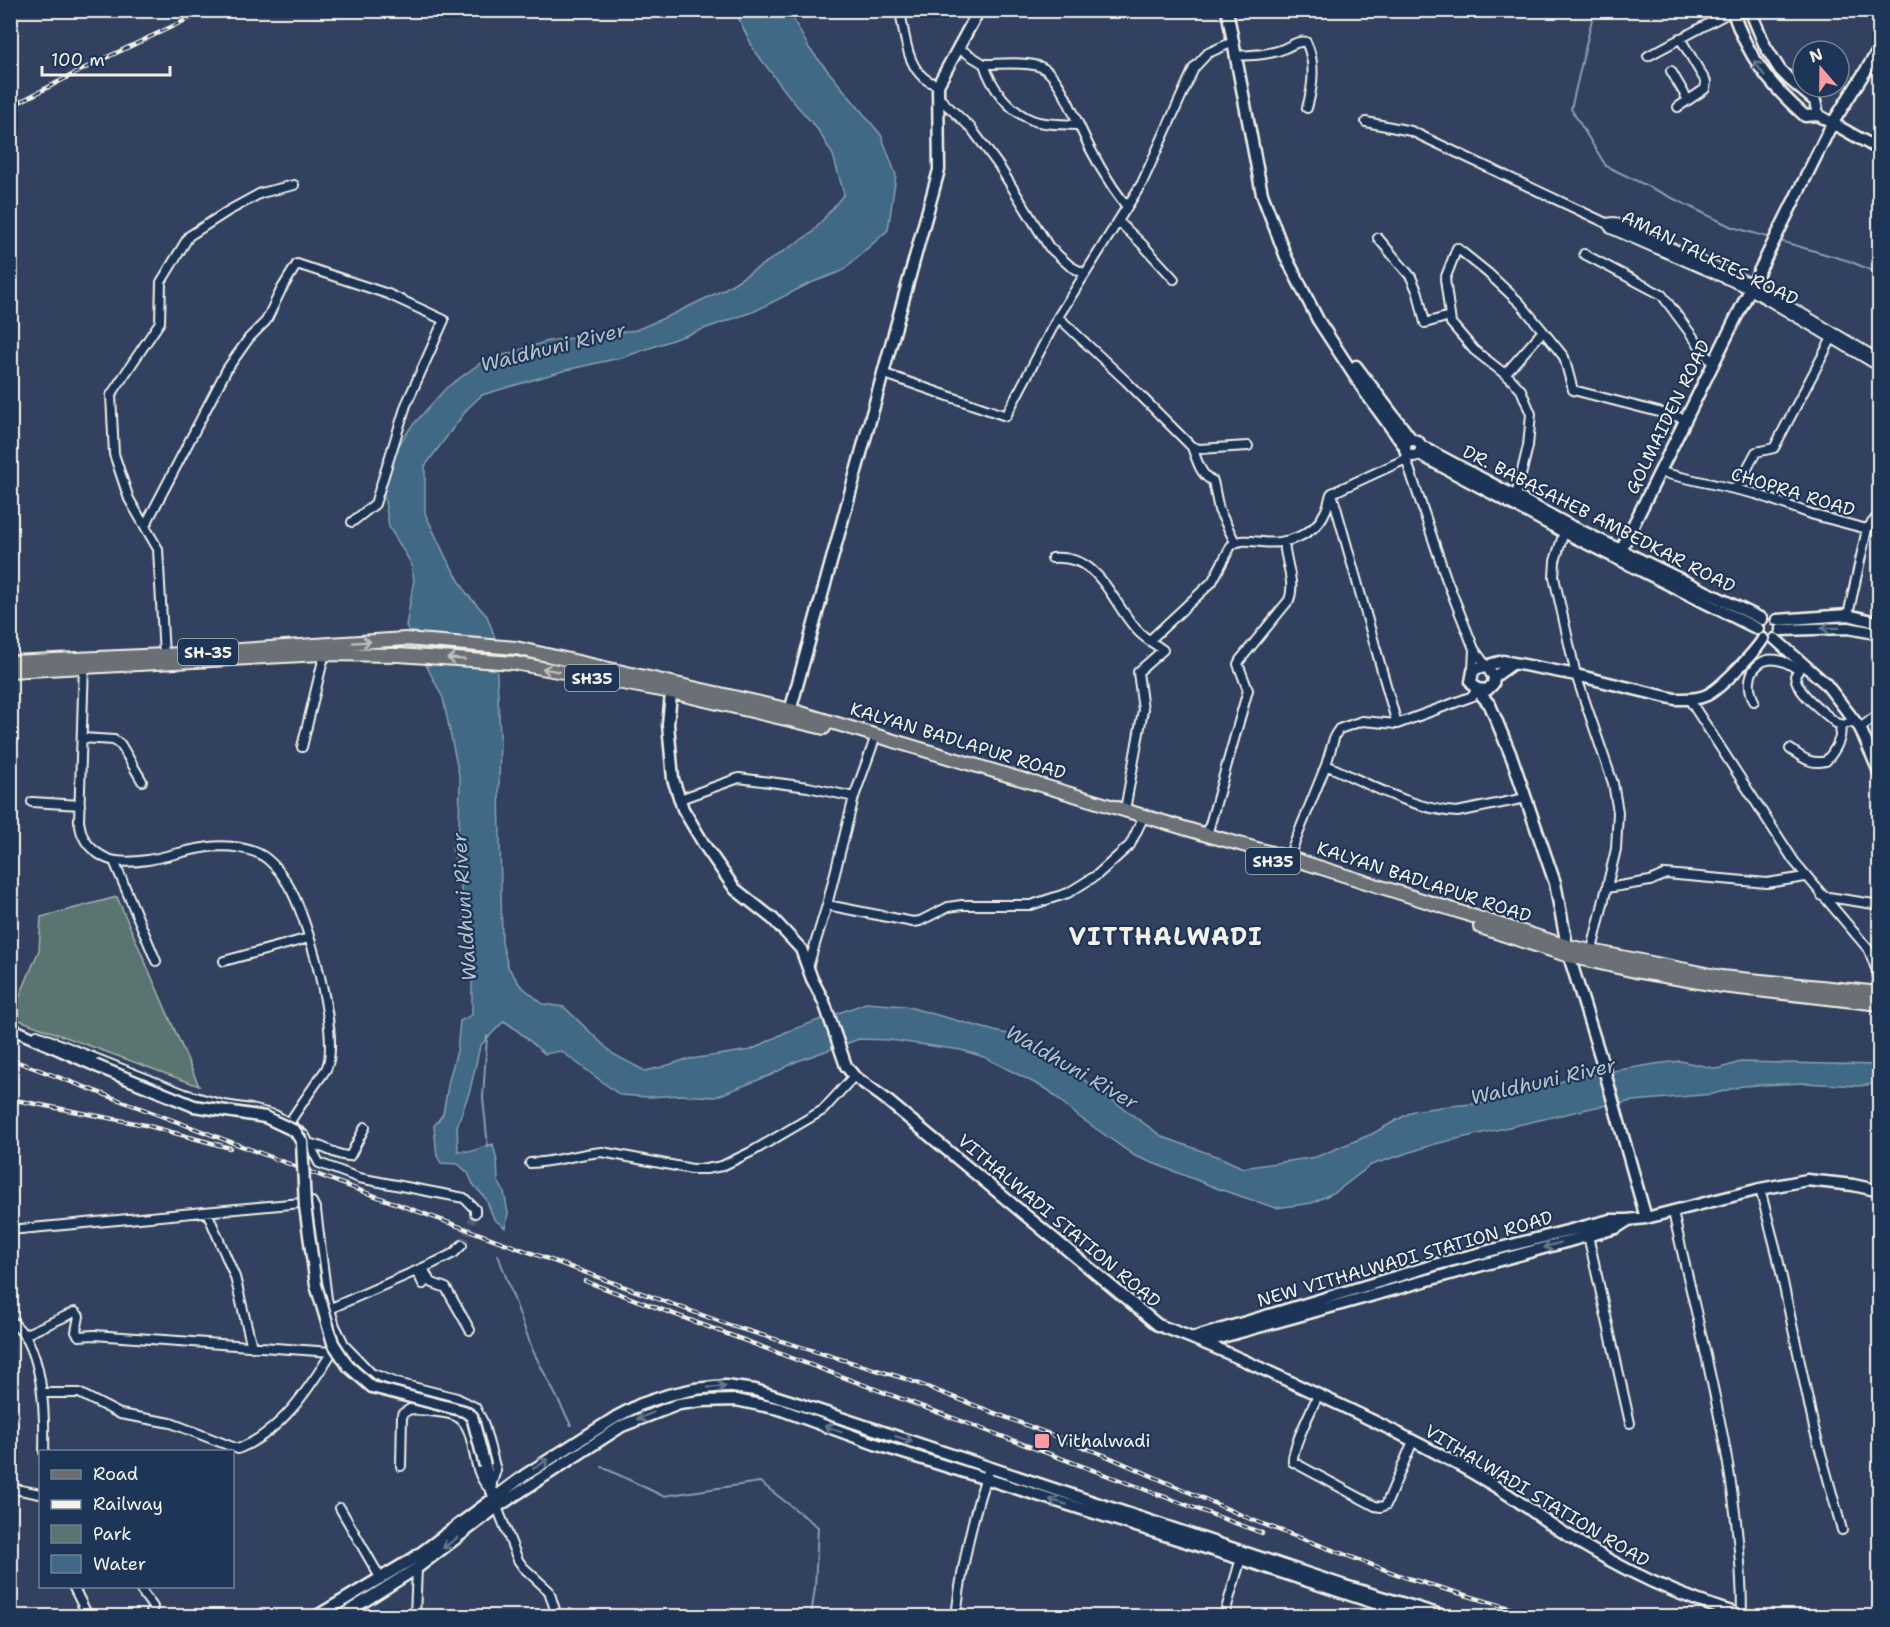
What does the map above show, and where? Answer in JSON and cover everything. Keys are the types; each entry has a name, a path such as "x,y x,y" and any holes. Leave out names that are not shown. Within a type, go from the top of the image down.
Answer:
{"main road":[{"name":"KALYAN BADLAPUR ROAD","path":"10,662 84,663 325,650 405,639 516,648 672,688 789,714 1125,810 1142,820 1207,835 1568,951 1722,986 1880,1004"},
{"name":"KALYAN BADLAPUR ROAD","path":"10,671 164,655 325,650 514,663 672,688"},
{"name":"KALYAN BADLAPUR ROAD","path":"875,738 1142,820 1288,861"},
{"name":"KALYAN BADLAPUR ROAD","path":"1590,956 1721,976 1880,993"}],"street":[{"path":"900,10 908,51 918,73 927,82 938,85"},
{"path":"789,714 939,170 938,85 979,10"},
{"name":"DR. BABASAHEB AMBEDKAR ROAD","path":"1227,10 1233,42 1239,55"},
{"name":"DR. BABASAHEB AMBEDKAR ROAD","path":"1234,10 1239,55 1262,194 1275,220 1286,257 1299,278 1318,320 1412,450 1769,629"},
{"path":"1872,10 1880,19"},
{"path":"1647,56 1733,13 1750,11 1764,46 1787,78 1815,101 1818,115"},
{"path":"1733,13 1749,54 1776,89 1805,116 1818,115 1880,150"},
{"path":"1678,107 1705,89 1706,82 1680,38"},
{"path":"1239,55 1270,53 1300,41 1305,42 1309,48 1313,75 1312,91 1307,108"},
{"path":"882,373 1006,416 1058,317 1142,183 1194,68 1209,53 1233,42"},
{"path":"958,48 984,64 1018,64 1040,67 1051,75 1079,125 1094,159 1127,207"},
{"name":"GOLMAIDEN ROAD","path":"1619,554 1832,124 1880,48"},
{"path":"984,64 1002,98 1016,110 1032,120 1079,125"},
{"path":"1671,71 1688,100"},
{"path":"1776,89 1787,78"},
{"path":"938,97 971,128 999,166 1049,247 1070,266 1085,274"},
{"name":"AMAN TALKIES ROAD","path":"1366,122 1411,131 1606,223 1614,222 1751,287 1880,360"},
{"path":"164,655 158,549 129,499 114,454 111,394 160,322 161,282 189,236 261,193 294,184"},
{"path":"1118,221 1174,279"},
{"path":"1378,238 1411,277 1418,293 1425,323 1450,316"},
{"path":"1516,496 1528,446 1531,414 1521,390 1506,374 1474,350 1451,323 1445,279 1457,248 1520,303 1543,331 1564,357 1573,390 1686,418"},
{"path":"1584,254 1662,295 1713,364"},
{"path":"145,526 227,369 249,338 266,321 297,264 388,294 444,320 406,405 375,504 352,522"},
{"path":"1058,317 1192,447 1202,471 1207,478 1213,481 1219,510 1235,542"},
{"path":"1506,374 1543,331"},
{"path":"1736,489 1756,452 1774,448 1834,335"},
{"name":"AMAN TALKIES ROAD","path":"1834,335 1880,367"},
{"path":"1192,447 1199,449 1248,446"},
{"path":"1150,640 1212,582 1235,542 1241,540 1266,543 1300,537 1325,513 1332,493 1412,450 1446,578 1474,649 1491,677 1490,705"},
{"name":"DR. BABASAHEB AMBEDKAR ROAD","path":"1412,450 1516,496 1565,528"},
{"name":"CHOPRA ROAD","path":"1659,472 1756,494 1814,515 1867,529 1848,615"},
{"path":"1332,493 1397,724"},
{"path":"1867,529 1880,513"},
{"path":"1565,528 1555,561 1554,577 1576,675 1612,783 1618,812 1616,849 1590,956"},
{"path":"1207,835 1248,690 1238,664 1293,593 1285,560 1284,541"},
{"path":"1052,558 1068,557 1099,576 1137,630 1163,650 1138,672 1143,710 1125,810"},
{"path":"1473,681 1484,691 1491,677 1512,664 1576,675 1675,699 1689,699 1704,696 1715,690 1769,629 1848,615 1880,623"},
{"path":"1769,629 1848,628 1880,634"},
{"path":"1769,629 1800,666 1826,684 1857,724 1880,774"},
{"path":"1288,861 1339,729 1362,721 1397,724 1473,696 1474,649"},
{"path":"302,747 325,650"},
{"path":"1754,701 1749,691 1750,680 1759,664 1770,658 1779,658 1800,666"},
{"path":"84,663 79,821 83,838 94,850 114,861 138,861 215,846 256,852 271,861 288,884 302,914 323,989 330,1043 327,1066 289,1123"},
{"path":"1790,749 1808,762 1817,764 1826,761 1838,744 1842,733 1840,725 1797,684 1795,676 1800,666"},
{"path":"1473,681 1480,667 1491,677"},
{"path":"1473,681 1490,705 1526,798 1555,883 1568,951 1646,1218"},
{"name":"VITHALWADI STATION ROAD","path":"672,688 668,724 673,779 683,809 735,889 773,919 801,949 824,1002 846,1066 854,1076 901,1112 1158,1325 1198,1340 1413,1441 1494,1485 1562,1532 1620,1567 1665,1589 1744,1616"},
{"path":"1689,699 1806,877 1856,932 1869,950 1880,979"},
{"path":"1840,725 1857,724 1880,712"},
{"path":"82,738 114,740 121,745 142,781"},
{"path":"808,968 827,905 854,797 875,738"},
{"path":"1326,765 1415,803 1447,812 1526,798"},
{"path":"680,799 739,778 808,787 854,797"},
{"path":"32,802 80,804"},
{"path":"827,905 913,922 920,921 948,907 1043,903 1068,893 1097,875 1130,844 1142,820"},
{"path":"114,861 156,961"},
{"path":"1607,888 1650,881 1666,874 1767,883 1806,877"},
{"path":"1822,896 1880,905"},
{"path":"224,961 309,938"},
{"path":"10,1028 194,1106 265,1117 295,1131 303,1148 305,1206 316,1285 333,1343 348,1366 372,1387 464,1411 472,1416 493,1498 518,1560 523,1568 549,1591 557,1617"},
{"path":"24,1035 40,1035 185,1094 224,1105 264,1111 289,1123 305,1137 320,1163 359,1178 464,1198 475,1209 476,1214"},
{"path":"530,1163 549,1162 602,1152 692,1169 722,1166 753,1151 823,1110 854,1076"},
{"path":"310,1144 350,1156 365,1127"},
{"name":"NEW VITHALWADI STATION ROAD","path":"1198,1340 1438,1264 1492,1256 1587,1230 1610,1220 1646,1218 1760,1189 1808,1180 1853,1185 1880,1191"},
{"path":"1760,1189 1778,1254 1814,1428 1842,1530"},
{"path":"10,1230 312,1202 316,1210 329,1309 334,1326 345,1346 371,1373 397,1383 457,1398 475,1407 483,1422 496,1470 493,1498 417,1568 341,1617"},
{"path":"207,1212 235,1277 252,1347"},
{"path":"1673,1212 1731,1485 1740,1542 1744,1616"},
{"path":"1587,1230 1630,1423"},
{"path":"329,1309 454,1253 462,1245"},
{"path":"420,1269 423,1284"},
{"path":"420,1269 430,1282 446,1288 470,1330"},
{"path":"24,1335 75,1312 79,1316 76,1332 79,1336 94,1335 332,1352 345,1346"},
{"path":"10,1319 28,1340 34,1360 42,1393 45,1422 44,1450"},
{"path":"42,1393 79,1393 120,1414 171,1423 238,1449 255,1442 289,1413 332,1352"},
{"path":"571,1452 616,1417 641,1404 668,1395 725,1386 763,1392 988,1474 1342,1589 1444,1617"},
{"path":"760,1404 763,1392"},
{"path":"1318,1395 1296,1447 1293,1462 1375,1506 1386,1505 1413,1441"},
{"path":"316,1617 414,1558 493,1498 571,1452 658,1410 679,1404 736,1400 760,1404 875,1444 988,1474"},
{"path":"401,1466 402,1414 405,1411 410,1408 454,1415 466,1424 477,1470 493,1498"},
{"path":"956,1617 974,1518 988,1474"},
{"path":"10,1488 39,1494"},
{"path":"340,1508 381,1579"},
{"path":"1224,1617 1242,1556"},
{"path":"415,1617 417,1568"},
{"path":"74,1588 88,1617"},
{"path":"139,1588 153,1607 150,1617"},
{"path":"1382,1601 1414,1617"}],"green space":[{"path":"117,897 199,1086 11,1017 39,950 41,917"}],"water":[{"name":"Waldhuni River","path":"735,11 789,11 809,48 881,135 896,175 888,230 842,271 808,284 755,311 624,357 566,370 482,395 468,408 425,466 425,513 446,558 467,594 487,616 495,638 500,735 502,943 508,967 520,985 543,1004 564,1007 613,1054 645,1071 684,1060 751,1050 786,1032 866,1003 905,1006 998,1032 1025,1037 1049,1050 1075,1073 1163,1137 1243,1168 1316,1157 1372,1134 1413,1111 1485,1103 1578,1077 1655,1064 1680,1061 1718,1069 1740,1062 1879,1065 1879,1083 1859,1086 1804,1083 1742,1086 1713,1094 1596,1107 1435,1144 1371,1165 1337,1191 1312,1203 1276,1208 1219,1189 1135,1156 1078,1116 1048,1090 984,1057 961,1050 890,1040 859,1039 795,1062 771,1075 715,1097 680,1095 649,1097 620,1095 561,1051 545,1054 504,1021 480,1046 470,1090 457,1126 458,1151 472,1151 493,1144 498,1181 504,1192 508,1213 505,1228 494,1219 486,1199 473,1184 468,1173 458,1164 441,1163 437,1156 434,1126 443,1114 457,1051 460,1021 472,1015 472,969 468,960 460,878 452,848 459,826 460,780 443,698 406,626 414,580 411,563 389,527 384,495 387,463 411,427 446,388 482,362 548,341 636,330 671,315 723,290 812,233 844,194 833,155 818,130 754,50"}],"waterway":[{"path":"1590,10 1593,15 1571,109 1606,166 1732,227 1771,238"},
{"path":"1780,241 1849,261 1880,274"},
{"path":"487,1036 483,1098 488,1147"},
{"path":"498,1255 533,1351 571,1425"},
{"path":"602,1467 663,1496 760,1482 818,1527 811,1616"}],"tunnel":[{"path":"462,1245 475,1213"}],"railway":[{"path":"10,107 95,63 207,10"},
{"path":"10,1059 348,1186 732,1326 906,1379 1104,1455 1255,1521 1407,1578 1537,1616"},
{"path":"10,1099 145,1125 230,1148"},
{"path":"585,1281 1262,1533"}],"place":[{"name":"Vithalwadi","path":"1042,1441"}],"district":[{"name":"VITTHALWADI","path":"1166,937"}]}
